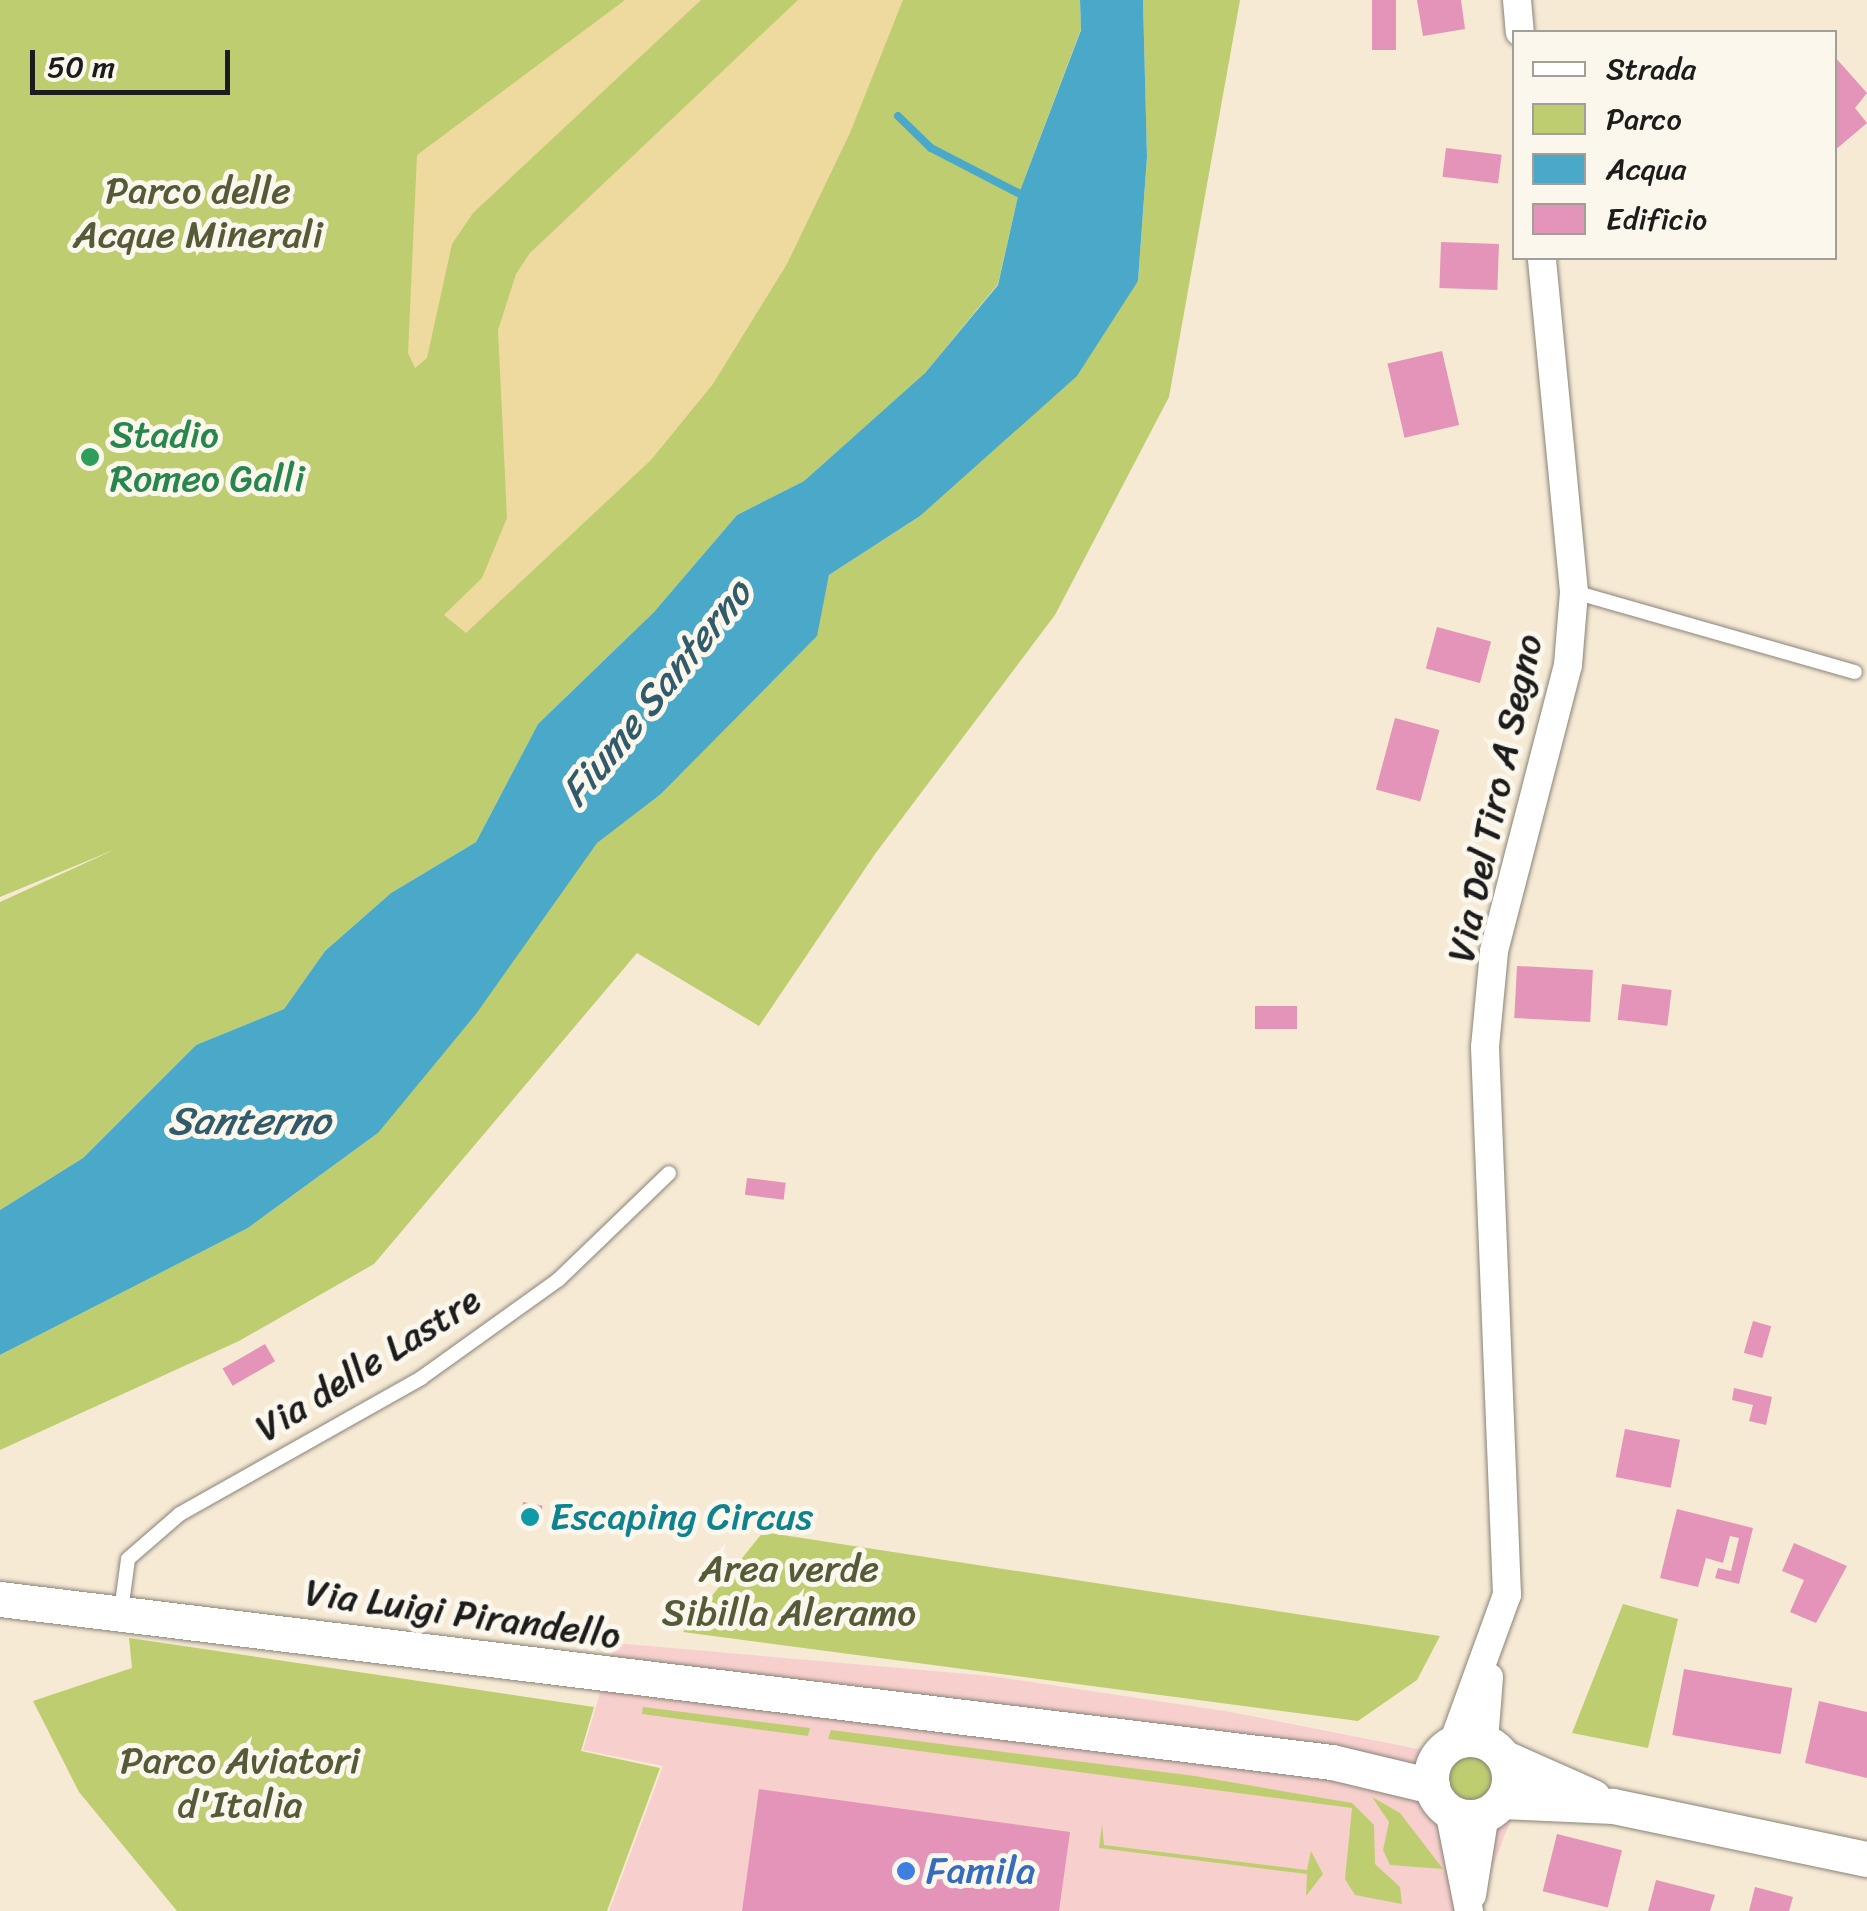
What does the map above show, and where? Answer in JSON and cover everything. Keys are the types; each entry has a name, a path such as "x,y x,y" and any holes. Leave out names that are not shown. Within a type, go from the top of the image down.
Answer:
{"street":[{"path":"1516,0 1520,30"},
{"name":"Via Del Tiro A Segno","path":"1469,1911 1460,1766 1508,1595 1487,1028 1494,950 1568,665 1574,592 1542,260"},
{"name":"Via Luigi Pirandello","path":"0,1599 1332,1762 1460,1766 1612,1806 1867,1860"},
{"path":"1460,1766 1510,1780 1494,1808"},
{"name":"Via Luigi Pirandello","path":"1460,1766 1494,1808 1612,1806"},
{"name":"Via Del Tiro A Segno","path":"1469,1911 1494,1808"}],"lane":[{"path":"1574,592 1855,672"},
{"name":"Via delle Lastre","path":"122,1611 128,1558 180,1514 421,1378 558,1280 668,1173"}],"shaded area":[{"path":"615,1643 991,1676 1231,1712 1530,1771 1475,1911 609,1911 663,1766 583,1750"}],"green space":[{"name":"Parco delle Acque Minerali","path":"0,0 1080,0 1081,29 1018,196 998,284 925,373 804,481 737,515 654,612 538,724 476,842 391,893 325,951 284,1009 196,1045 83,1158 0,1210 0,902 116,849 0,897"},
{"path":"1143,0 1240,0 1169,397 1055,615 875,854 759,1026 637,953 374,1264 239,1341 0,1450 0,1355 248,1228 378,1133 597,842 661,794 816,636 829,575 920,516 1138,281 1147,158"},
{"name":"Area verde Sibilla Aleramo","path":"763,1532 1440,1636 1417,1680 1358,1721 683,1632"},
{"path":"1623,1604 1678,1619 1648,1748 1572,1733"},
{"name":"Parco Aviatori d'Italia","path":"129,1638 594,1707 581,1751 660,1768 607,1911 177,1911 79,1792 33,1701 132,1668"},
{"path":"643,1707 810,1728 808,1736 642,1714"},
{"path":"831,1730 1195,1776 1352,1803 1374,1825 1375,1864 1400,1887 1402,1904 1355,1895 1345,1879 1352,1808 828,1739"},
{"path":"1470,1754 1487,1761 1494,1778 1487,1795 1470,1802 1453,1795 1446,1778 1453,1761"},
{"path":"1372,1797 1400,1813 1443,1869 1390,1865 1383,1850 1389,1822"},
{"path":"1102,1824 1104,1845 1307,1870 1311,1851 1323,1874 1306,1896 1307,1874 1099,1848"}],"sand":[{"path":"625,0 701,0 473,213 452,244 427,358 415,368 408,353 417,155"},
{"path":"798,0 903,0 850,133 787,264 713,384 651,460 466,633 444,615 482,578 507,518 498,330 516,274 530,253"}],"water":[{"name":"Santerno","path":"1080,0 1143,0 1147,157 1138,281 1077,376 920,516 829,575 817,636 661,794 597,843 476,1014 378,1133 248,1228 0,1355 0,1210 83,1158 196,1045 284,1009 325,951 391,893 476,842 538,724 654,612 737,515 804,481 925,373 998,285 1018,196 1081,30"}],"building":[{"path":"1372,0 1396,0 1396,50 1372,50"},
{"path":"1417,0 1461,0 1465,29 1423,36"},
{"path":"1837,59 1867,93 1855,108 1867,123 1837,148"},
{"path":"1446,148 1502,155 1498,184 1442,177"},
{"path":"1441,242 1499,244 1497,290 1439,288"},
{"path":"1442,351 1459,425 1405,438 1387,364"},
{"path":"1437,627 1491,641 1480,683 1426,669"},
{"path":"1395,718 1439,730 1420,801 1376,789"},
{"path":"1517,966 1593,970 1590,1022 1514,1018"},
{"path":"1622,984 1672,990 1667,1026 1618,1020"},
{"path":"1255,1006 1297,1006 1297,1029 1255,1029"},
{"path":"747,1178 786,1183 784,1200 745,1195"},
{"path":"1753,1321 1771,1326 1762,1358 1744,1353"},
{"path":"265,1344 275,1361 233,1386 223,1368"},
{"path":"1734,1388 1772,1397 1766,1425 1749,1421 1753,1405 1732,1400"},
{"path":"1625,1429 1680,1440 1671,1488 1616,1477"},
{"path":"523,1502 543,1506 540,1519 521,1515"},
{"path":"1677,1509 1753,1528 1739,1584 1715,1578 1718,1568 1731,1571 1739,1538 1730,1536 1723,1563 1706,1558 1698,1587 1660,1578"},
{"path":"1794,1543 1847,1566 1816,1623 1790,1612 1804,1580 1782,1571"},
{"path":"1684,1669 1792,1688 1781,1754 1672,1735"},
{"path":"1819,1701 1867,1712 1867,1778 1805,1763"},
{"name":"Famila","path":"759,1789 1070,1832 1059,1911 742,1911"},
{"path":"1557,1834 1622,1850 1608,1907 1543,1891"},
{"path":"1656,1880 1715,1895 1710,1911 1648,1911"},
{"path":"1755,1887 1793,1897 1789,1911 1749,1911"}],"waterway":[{"path":"898,116 931,148 1024,196"}],"place":[{"name":"Stadio Romeo Galli","path":"90,457"},
{"name":"Escaping Circus","path":"530,1517"},
{"name":"Famila","path":"906,1871"}],"water label":[{"name":"Fiume Santerno","path":"656,693"}]}
